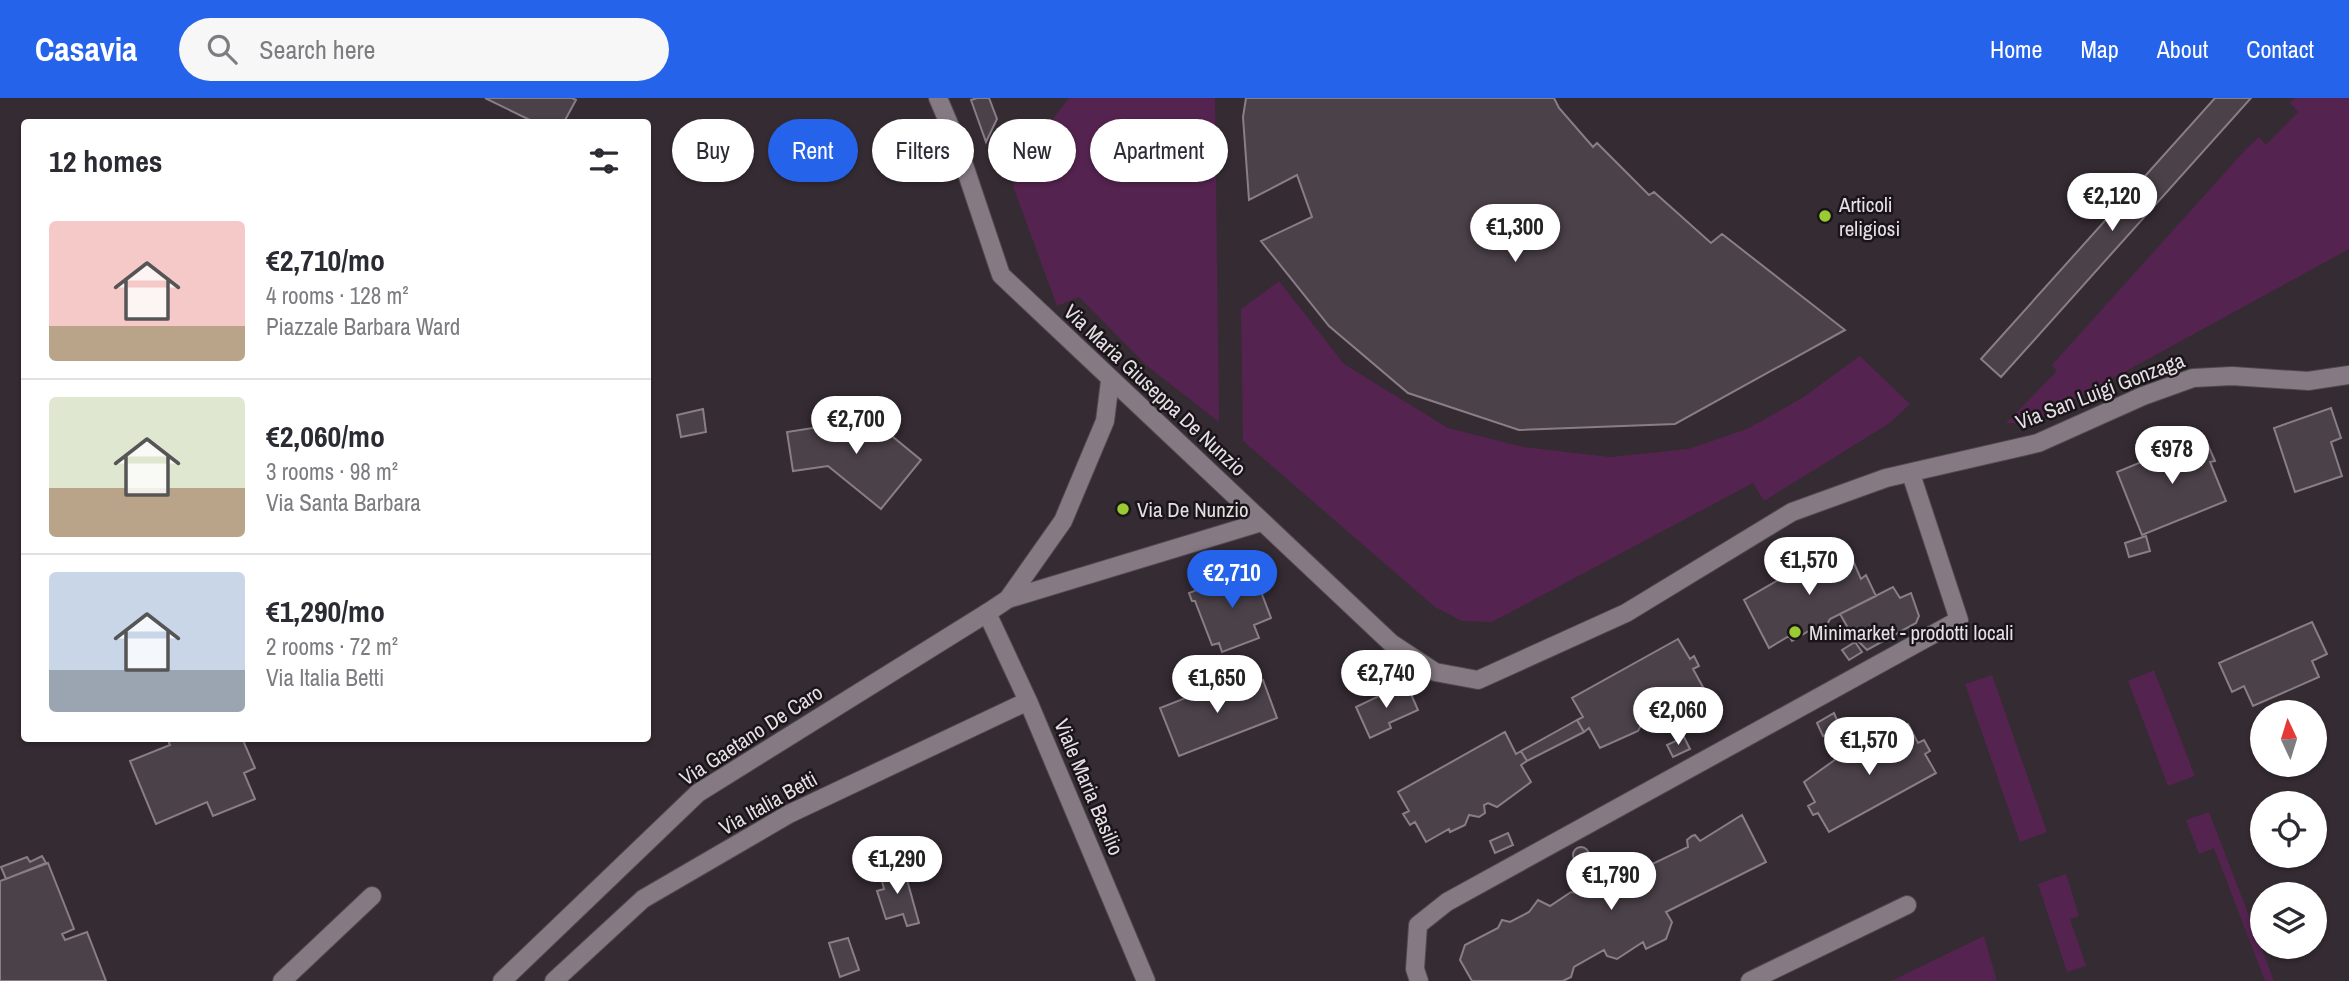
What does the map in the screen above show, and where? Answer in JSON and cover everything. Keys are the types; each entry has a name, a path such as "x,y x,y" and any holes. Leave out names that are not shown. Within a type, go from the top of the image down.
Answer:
{"street":[{"name":"Via Maria Giuseppa De Nunzio","path":"939,102 955,138 1002,275 1110,381 1391,643 1435,672 1478,680 1626,614 1792,512 1886,478 1911,474"},
{"name":"Via San Luigi Gonzaga","path":"1911,474 2038,443 2143,396 2193,378 2232,376 2308,381 2349,376"},
{"path":"1008,599 1063,521 1105,422 1110,381"},
{"path":"1419,981 1415,970 1419,925 1447,902 1959,620 1911,474"},
{"path":"1008,599 1262,522"},
{"name":"Via Gaetano De Caro","path":"502,981 698,793 1008,599"},
{"name":"Viale Maria Basilio","path":"987,613 1028,701 1146,981"},
{"name":"Via Italia Betti","path":"554,981 643,899 789,814 1028,701"},
{"path":"282,981 372,896"},
{"path":"1750,981 1907,905"}],"shaded area":[{"path":"1069,98 1215,98 1215,119 1090,119 1090,182 1216,182 1219,422 1147,366 1079,297 1057,306 1013,186 1015,182 1076,182 1076,119 1053,119"},
{"path":"2295,98 2349,98 2349,249 2031,423 2006,423 2057,371 2052,365 2246,149 2259,137 2266,145 2298,112 2290,103"},
{"path":"1279,281 1344,364 1448,428 1523,447 1610,457 1688,449 1747,429 1802,398 1860,356 1910,404 1890,423 1764,501 1753,483 1492,622 1462,621 1435,607 1243,441 1241,309"},
{"path":"2154,670 2195,776 2168,786 2128,681"},
{"path":"1992,675 2047,832 2020,842 1965,684"},
{"path":"2209,812 2250,919 2250,942 2214,848 2199,854 2186,820"},
{"path":"2066,874 2079,916 2070,919 2086,966 2067,972 2038,884"},
{"path":"1984,936 1997,981 1891,981"},
{"path":"2257,959 2266,959 2274,981 2265,981"}],"building":[{"path":"485,98 576,100 566,119 528,119"},
{"path":"989,98 997,119 988,119 986,142 971,100"},
{"path":"1246,98 1554,98 1559,108 1593,147 1597,143 1649,195 1654,192 1711,243 1722,234 1845,330 1675,424 1519,430 1408,393 1329,326 1261,241 1312,217 1297,175 1249,200 1243,117"},
{"path":"2215,98 2251,98 2001,377 1981,359"},
{"path":"2331,408 2341,438 2331,442 2342,476 2295,492 2274,428"},
{"path":"703,409 706,432 681,437 677,415"},
{"path":"859,409 921,460 881,509 828,466 793,471 787,432 819,427 831,436"},
{"path":"2204,436 2215,461 2210,462 2226,501 2142,535 2117,472"},
{"path":"2146,536 2150,551 2129,557 2125,543"},
{"path":"1846,545 1861,579 1866,575 1876,596 1830,619 1825,628 1812,629 1792,641 1789,636 1769,648 1744,600 1778,580 1780,570 1790,574 1799,568 1799,559 1809,564"},
{"path":"1252,568 1271,618 1254,625 1259,638 1222,652 1219,643 1212,645 1195,601 1192,601 1189,593"},
{"path":"1893,587 1900,598 1911,593 1919,616 1916,623 1867,650 1852,635 1840,614"},
{"path":"2312,622 2327,654 2312,661 2319,677 2267,700 2250,700 2244,686 2232,692 2219,663"},
{"path":"1678,639 1690,659 1694,656 1699,666 1693,669 1704,689 1671,712 1658,712 1659,720 1650,723 1644,720 1638,731 1600,748 1589,728 1584,732 1577,720 1583,717 1572,698"},
{"path":"1855,642 1862,652 1849,660 1842,650"},
{"path":"1263,680 1277,718 1179,756 1160,708 1226,682 1230,692"},
{"path":"1406,683 1418,710 1389,723 1391,728 1370,738 1356,707"},
{"path":"1834,713 1840,727 1823,736 1817,723"},
{"path":"1577,720 1584,732 1527,761 1521,751"},
{"path":"1908,724 1918,743 1924,740 1930,751 1925,754 1936,773 1829,832 1818,813 1813,815 1808,806 1815,802 1804,782 1836,759 1849,760 1849,751 1857,748 1864,751 1869,740"},
{"path":"1505,732 1516,754 1521,751 1527,761 1521,765 1531,782 1497,807 1488,803 1484,805 1485,813 1479,817 1469,815 1465,825 1450,832 1449,829 1426,842 1415,822 1410,825 1403,814 1409,811 1398,792"},
{"path":"1684,737 1690,749 1673,757 1667,745"},
{"path":"169,742 244,742 255,768 244,773 255,799 213,816 207,802 156,824 130,761 170,745"},
{"path":"1742,815 1766,862 1666,912 1672,922 1666,939 1646,949 1643,942 1617,959 1607,956 1604,950 1574,967 1571,977 1563,981 1472,981 1460,960 1465,945 1498,928 1502,920 1510,922 1529,912 1538,900 1550,906 1571,892 1582,894 1608,881 1606,874 1626,864 1642,869 1688,847 1687,840 1692,836 1695,835 1700,841"},
{"path":"1508,833 1513,845 1495,853 1490,841"},
{"path":"1581,847 1589,855 1581,863 1573,855"},
{"path":"42,856 46,863 6,879 1,867 27,857 30,862"},
{"path":"48,863 74,929 62,934 65,940 87,932 106,981 0,981 0,881"},
{"path":"895,866 896,871 904,869 919,923 907,926 903,914 886,919 877,891 884,889 879,870"},
{"path":"848,938 859,970 840,977 829,943"}],"place":[{"name":"Articoli religiosi","path":"1825,216"},
{"name":"Via De Nunzio","path":"1123,509"},
{"name":"Minimarket - prodotti locali","path":"1795,632"}]}
